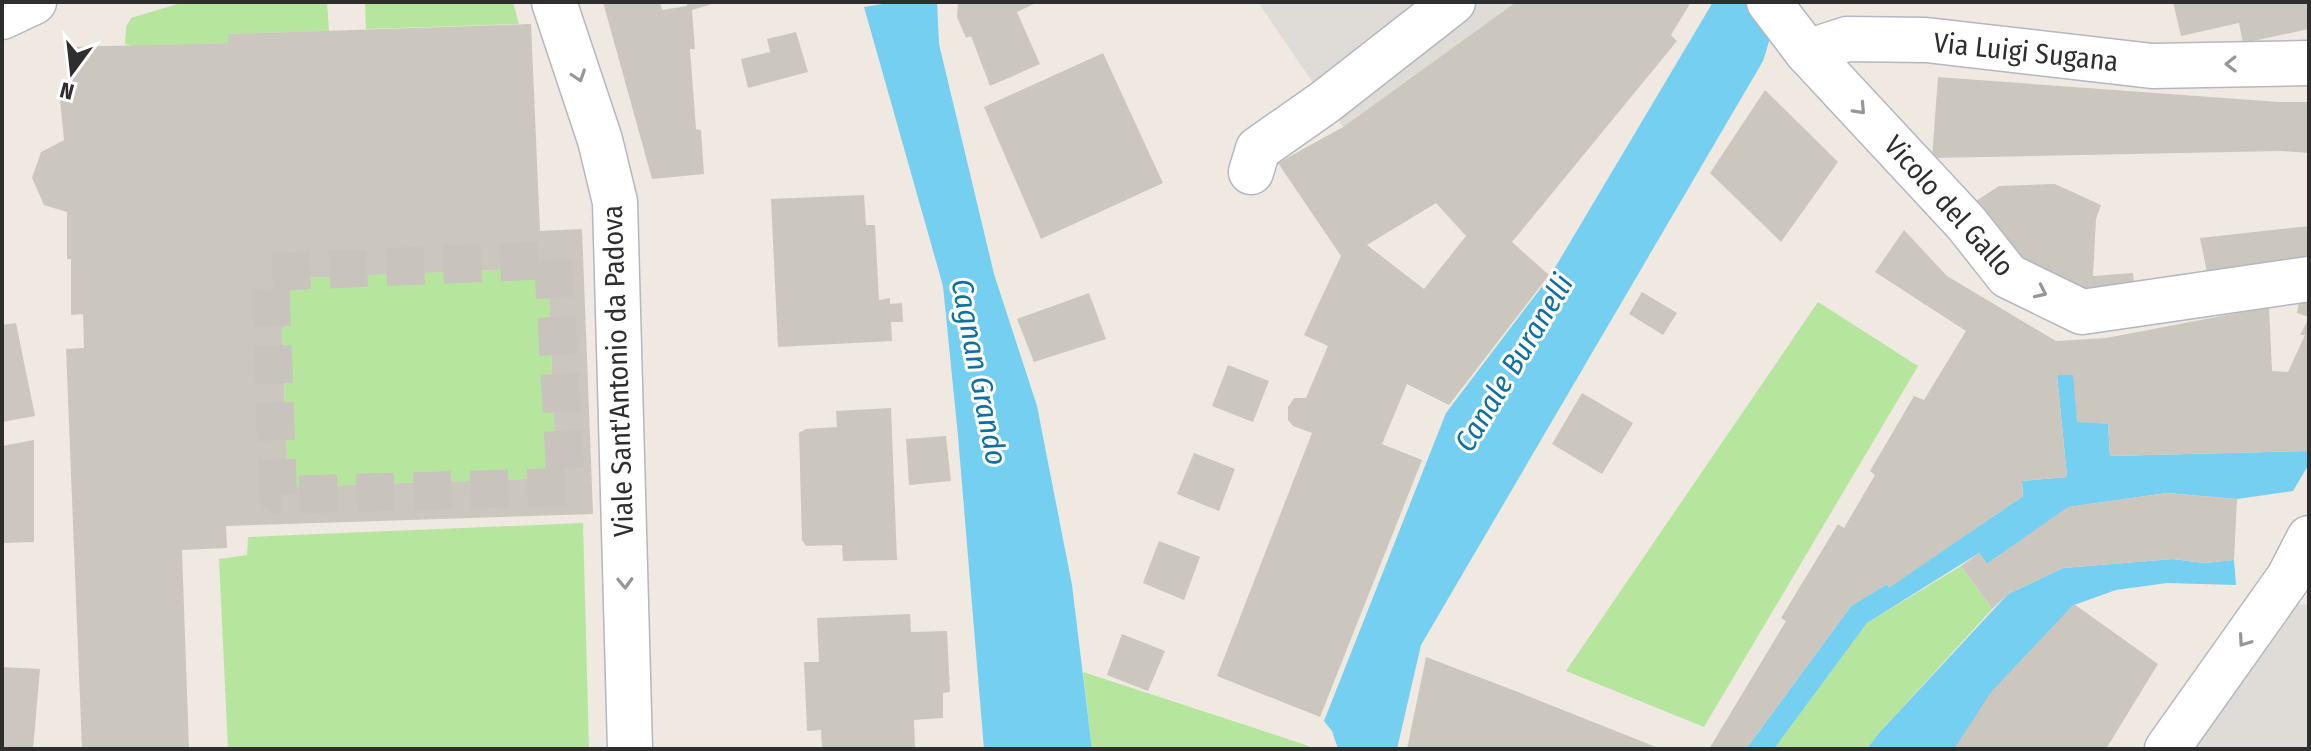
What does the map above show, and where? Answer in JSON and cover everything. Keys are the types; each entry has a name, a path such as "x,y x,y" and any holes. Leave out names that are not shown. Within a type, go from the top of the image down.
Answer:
{"street":[{"path":"2,17 34,2"},
{"name":"Viale Sant'Antonio da Padova","path":"554,2 600,140 615,202 630,749"},
{"path":"1251,172 1258,149 1325,102 1453,2"},
{"path":"1769,2 1807,52"},
{"name":"Via Luigi Sugana","path":"1807,52 1847,39 1910,40 2152,66 2309,63"},
{"name":"Vicolo del Gallo","path":"1807,52 1966,223 2008,276 2082,312 2309,279"},
{"path":"2167,749 2299,577 2309,538"}],"green space":[{"path":"184,2 327,2 329,31 228,34 228,43 125,44 126,27 131,18"},
{"path":"365,2 513,2 519,24 366,29"},
{"path":"548,268 556,478 288,487 280,279"},
{"path":"1818,302 1918,366 1704,727 1566,671"},
{"path":"583,523 589,749 228,749 219,559 247,555 248,537"},
{"path":"1961,566 1992,609 1867,749 1774,749 1867,623"},
{"path":"1083,672 1306,745 1314,749 1092,749"}],"shaded area":[{"path":"1258,2 1516,2 1343,127"},
{"path":"2295,604 2309,605 2309,749 2191,749"}],"water":[{"name":"Cagnan Grando","path":"896,2 937,2 939,44 994,274 1037,406 1072,585 1092,749 984,749 943,286 864,7"},
{"name":"Canale Buranelli","path":"1713,2 1750,2 1772,32 1763,61 1421,645 1397,749 1338,749 1332,731 1324,721 1446,413 1550,276"},
{"path":"2057,375 2073,375 2108,424 2110,456 2309,451 2309,464 2293,491 2237,499 2167,493 2069,507 1987,564 1979,553 1867,623 1774,749 1746,749 1851,606 1887,584 1889,587 2023,496 2022,481 2067,477"},
{"path":"2173,559 2204,563 2234,560 2236,585 2167,583 2116,590 2074,605 1954,749 1867,749 2008,594 2063,568"}],"building":[{"path":"603,2 660,2 662,10 687,6 687,2 719,2 692,10 695,49 690,49 696,129 701,130 704,174 652,179"},
{"path":"958,2 1038,2 1017,12 1040,64 990,86 971,36 966,38 957,17"},
{"path":"1516,2 1691,2 1671,35 1677,41 1512,242 1549,275 1449,405 1407,384 1382,444 1422,460 1320,717 1217,676 1312,433 1293,426 1288,420 1288,407 1294,398 1306,398 1328,346 1304,335 1341,256 1278,163 1343,127","holes":["1436,203 1466,236 1424,289 1367,245"]},
{"path":"2173,2 2309,2 2309,29 2243,43 2239,23 2181,36"},
{"path":"531,24 540,231 582,229 593,514 226,526 227,548 182,550 189,749 82,749 66,349 84,348 83,314 71,315 67,212 44,205 32,178 41,152 64,140 59,89 71,88 69,47 228,43 228,34","holes":["548,268 556,478 288,487 280,279"]},
{"path":"796,32 808,72 748,88 741,59 770,52 767,39"},
{"path":"1103,53 1163,183 1041,239 984,107"},
{"path":"1938,77 2309,102 2309,153 1932,158"},
{"path":"1765,90 1838,162 1781,242 1710,173"},
{"path":"2055,184 2101,205 2096,219 2093,276 2133,273 2135,294 2091,299 2022,269 1970,205 1999,186"},
{"path":"864,195 866,225 875,225 879,300 890,298 890,304 902,303 903,322 891,322 892,341 778,347 771,199"},
{"path":"2309,226 2309,263 2209,282 2200,238"},
{"path":"1904,230 1947,276 2056,341 2106,338 2269,307 2272,371 2288,372 2305,335 2300,335 2309,318 2309,451 2110,456 2108,424 2077,422 2073,375 2057,375 2067,477 2022,481 2023,496 1889,588 1887,584 1851,606 1746,749 1709,749 1786,621 1781,618 1838,524 1844,528 1875,475 1870,471 1914,396 1924,400 1966,331 1875,272"},
{"path":"1642,292 1677,313 1663,335 1629,314"},
{"path":"1089,293 1106,339 1034,362 1017,319"},
{"path":"2309,299 2309,317 2297,313 2299,301"},
{"path":"16,323 35,416 2,422 2,325"},
{"path":"1228,365 1269,381 1253,422 1212,406"},
{"path":"1582,393 1633,423 1602,474 1552,444"},
{"path":"891,408 897,560 843,561 842,545 806,546 802,540 799,433 806,429 837,427 836,411"},
{"path":"946,436 951,481 909,485 906,439"},
{"path":"34,440 34,542 2,543 2,446"},
{"path":"1194,453 1235,469 1219,511 1177,494"},
{"path":"2167,493 2237,499 2234,560 2204,563 2173,559 2063,568 2008,594 1992,609 1961,566 1979,553 1987,564 2068,507"},
{"path":"1159,541 1200,557 1184,600 1143,583"},
{"path":"2074,604 2158,664 2106,749 1954,749 1991,692"},
{"path":"910,614 911,632 947,631 950,692 943,693 943,718 914,720 915,749 822,749 821,730 807,731 804,662 819,662 817,618"},
{"path":"1122,634 1165,651 1148,691 1107,675"},
{"path":"1426,657 1518,692 1661,749 1407,749"},
{"path":"2,667 40,669 33,749 2,749"}],"tunnel":[{"path":"553,260 566,487 278,495 270,272 553,260"}]}
